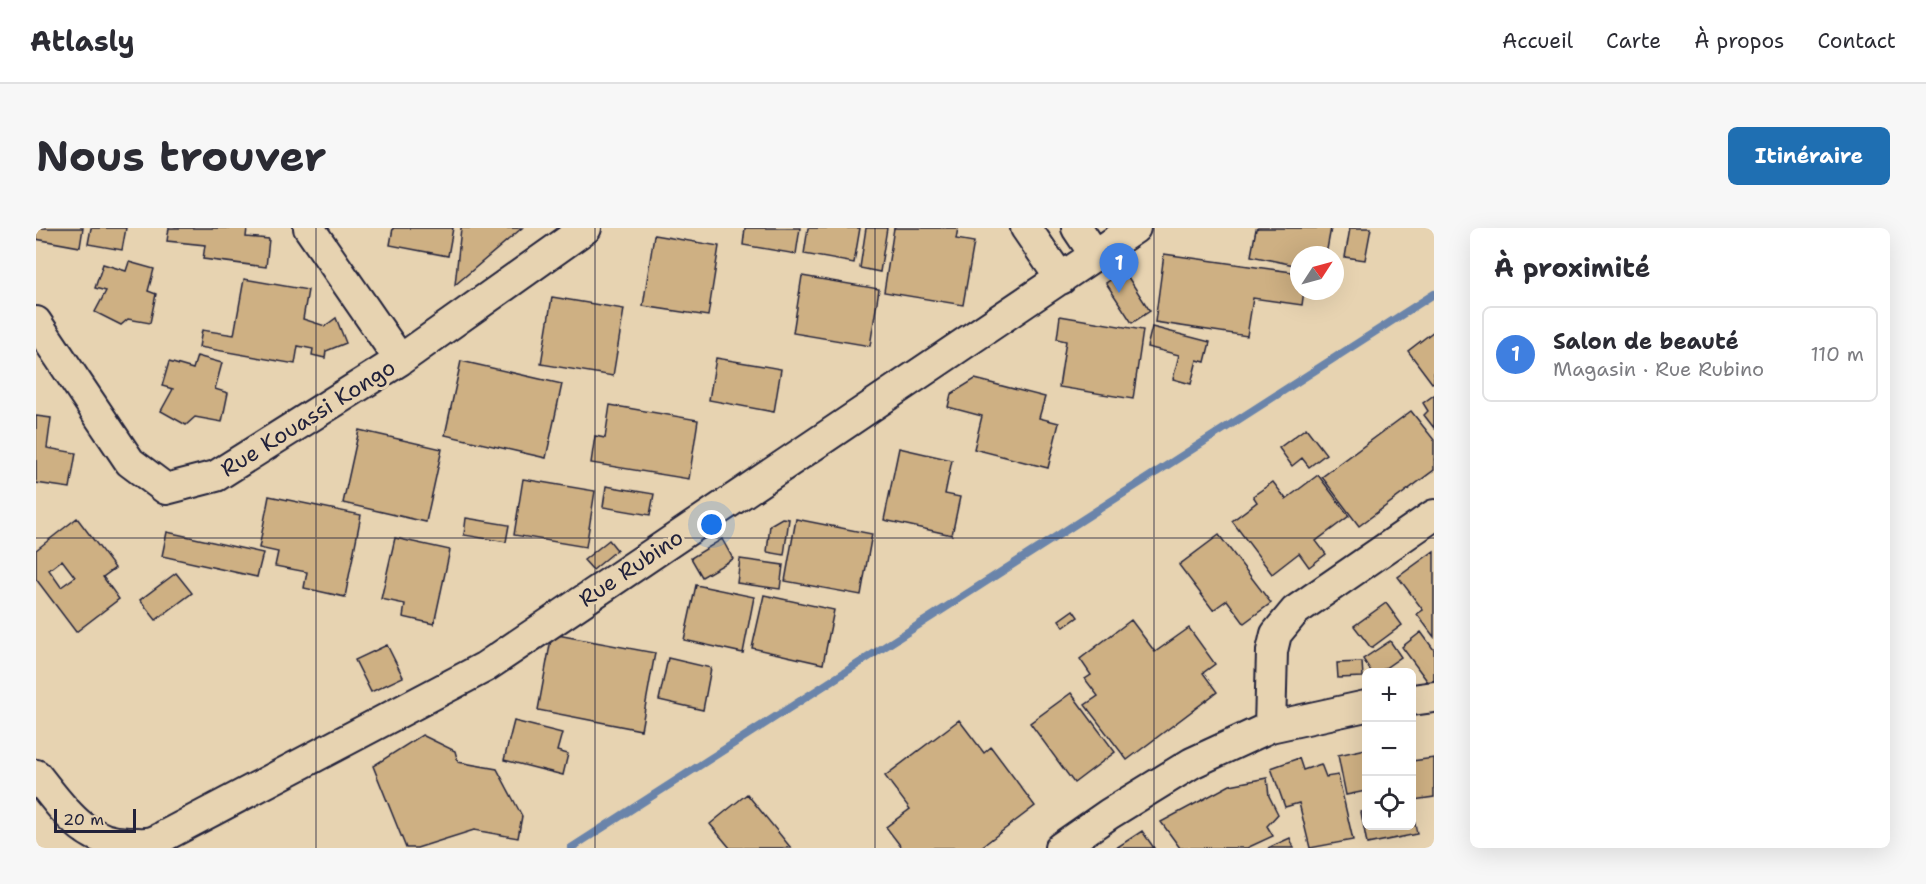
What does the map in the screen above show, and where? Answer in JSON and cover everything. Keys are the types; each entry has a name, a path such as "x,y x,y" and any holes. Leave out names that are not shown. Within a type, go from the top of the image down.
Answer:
{"street":[{"path":"309,228 400,360"},
{"name":"Rue Kouassi Kongo","path":"36,322 130,462 166,489 216,476 400,360 586,228"},
{"path":"1026,228 1061,279"},
{"path":"1077,228 1095,255"},
{"name":"Rue Rubino","path":"36,775 74,822 93,835 118,844 154,843 485,667 1135,228"},
{"path":"1270,728 1272,651 1276,634 1295,611 1434,515"},
{"path":"1416,699 1434,697"},
{"path":"1060,848 1109,814 1192,763 1270,728 1362,707"}],"building":[{"path":"36,228 83,228 80,247 36,239"},
{"path":"91,228 126,228 122,250 88,244"},
{"path":"169,228 247,228 246,237 269,239 266,267 203,259 205,245 167,241"},
{"path":"393,228 453,228 448,256 390,245"},
{"path":"461,228 522,228 455,285"},
{"path":"745,228 800,228 796,254 743,245"},
{"path":"808,228 860,228 854,263 804,254"},
{"path":"866,228 887,228 880,272 860,268"},
{"path":"894,228 958,228 956,239 974,242 963,305 884,292"},
{"path":"1331,228 1328,246 1290,246 1290,264 1251,256 1256,229"},
{"path":"1350,228 1371,228 1365,260 1345,257"},
{"path":"654,235 719,246 708,316 643,306"},
{"path":"1164,254 1290,272 1290,300 1303,300 1302,305 1253,298 1247,336 1155,322"},
{"path":"129,262 154,269 148,291 156,294 150,323 128,319 121,325 95,312 106,291 95,288 103,264 126,271"},
{"path":"1124,271 1150,311 1132,323 1106,283"},
{"path":"802,276 879,289 870,346 793,333"},
{"path":"244,279 308,290 303,319 325,326 336,318 346,343 326,351 325,358 312,355 313,349 298,346 295,364 199,347 202,330 234,335"},
{"path":"552,297 624,309 613,376 541,364"},
{"path":"1060,316 1143,330 1133,399 1059,387 1066,341 1057,339"},
{"path":"1152,327 1210,342 1205,362 1197,360 1191,384 1173,379 1179,355 1147,347"},
{"path":"1434,331 1434,382 1432,383 1408,351"},
{"path":"197,356 222,363 215,389 228,393 222,422 195,417 186,425 161,411 173,389 162,386 169,362 193,369"},
{"path":"716,358 781,369 774,412 709,400"},
{"path":"461,361 562,384 546,458 445,435"},
{"path":"975,379 1045,397 1039,418 1059,423 1048,468 974,449 982,416 948,407 951,394"},
{"path":"1434,395 1434,428 1424,415 1428,411 1423,403"},
{"path":"610,405 698,420 689,479 591,463 595,436 605,438"},
{"path":"1411,411 1434,440 1434,470 1359,526 1322,477"},
{"path":"36,416 51,418 47,448 76,453 70,488 36,483"},
{"path":"1306,428 1326,454 1309,467 1302,458 1292,466 1279,448"},
{"path":"359,430 442,449 426,522 343,503"},
{"path":"899,448 952,460 945,494 960,497 952,535 884,520"},
{"path":"1318,475 1349,516 1316,541 1326,554 1309,567 1299,553 1272,574 1232,521 1257,502 1253,496 1273,482 1286,499"},
{"path":"523,479 595,491 586,547 514,535"},
{"path":"606,486 654,494 650,515 603,507"},
{"path":"269,496 361,515 345,597 304,588 307,572 275,566 278,552 259,548"},
{"path":"77,518 115,568 103,577 119,599 76,632 36,579 36,550","holes":["62,560 75,577 61,587 49,570"]},
{"path":"466,518 509,525 506,542 464,535"},
{"path":"782,518 789,519 784,555 767,552 770,525"},
{"path":"796,519 872,534 861,595 785,581"},
{"path":"167,532 263,553 257,577 162,556"},
{"path":"1219,535 1271,603 1244,623 1227,600 1213,610 1179,565"},
{"path":"395,538 450,550 434,624 403,617 405,604 381,599"},
{"path":"722,539 733,559 702,577 691,558"},
{"path":"609,540 617,550 593,570 584,560"},
{"path":"1434,551 1434,637 1417,614 1423,610 1398,577"},
{"path":"740,559 783,565 780,589 737,583"},
{"path":"176,573 192,593 156,620 140,600"},
{"path":"696,585 754,597 743,653 684,640"},
{"path":"764,595 834,610 823,664 752,648"},
{"path":"1386,603 1402,625 1371,648 1354,626"},
{"path":"1073,610 1078,617 1064,627 1059,620"},
{"path":"1131,620 1155,652 1189,628 1215,664 1203,673 1217,692 1127,760 1085,705 1098,696 1085,679 1091,675 1080,659"},
{"path":"1421,632 1434,650 1434,685 1431,686 1402,647"},
{"path":"552,634 655,653 641,730 538,710"},
{"path":"1390,641 1401,657 1385,668 1369,668 1363,659"},
{"path":"387,645 403,677 371,692 355,660"},
{"path":"668,658 711,668 703,710 659,700"},
{"path":"1362,662 1362,677 1338,678 1337,663"},
{"path":"1071,693 1115,752 1074,783 1030,723"},
{"path":"959,720 984,753 991,747 1035,806 980,848 902,848 886,827 910,809 885,776"},
{"path":"514,721 562,733 557,751 568,754 563,775 504,760"},
{"path":"422,735 455,751 458,762 497,769 522,816 518,838 474,830 417,848 406,848 373,766"},
{"path":"1362,750 1362,792 1346,795 1338,755"},
{"path":"1299,758 1303,770 1321,764 1326,777 1338,775 1353,840 1310,848 1299,803 1285,807 1271,768"},
{"path":"1434,758 1434,797 1416,800 1416,760"},
{"path":"1267,778 1269,796 1278,814 1267,826 1273,836 1247,848 1180,848 1161,822 1230,785"},
{"path":"747,794 791,848 730,848 710,824"},
{"path":"1416,829 1417,834 1367,844 1364,830"},
{"path":"1142,831 1154,848 1116,848"},
{"path":"1290,838 1294,848 1268,848"}],"waterway":[{"path":"571,848 1434,294"}],"place":[{"name":"Salon de beauté","path":"1119,293"}]}
